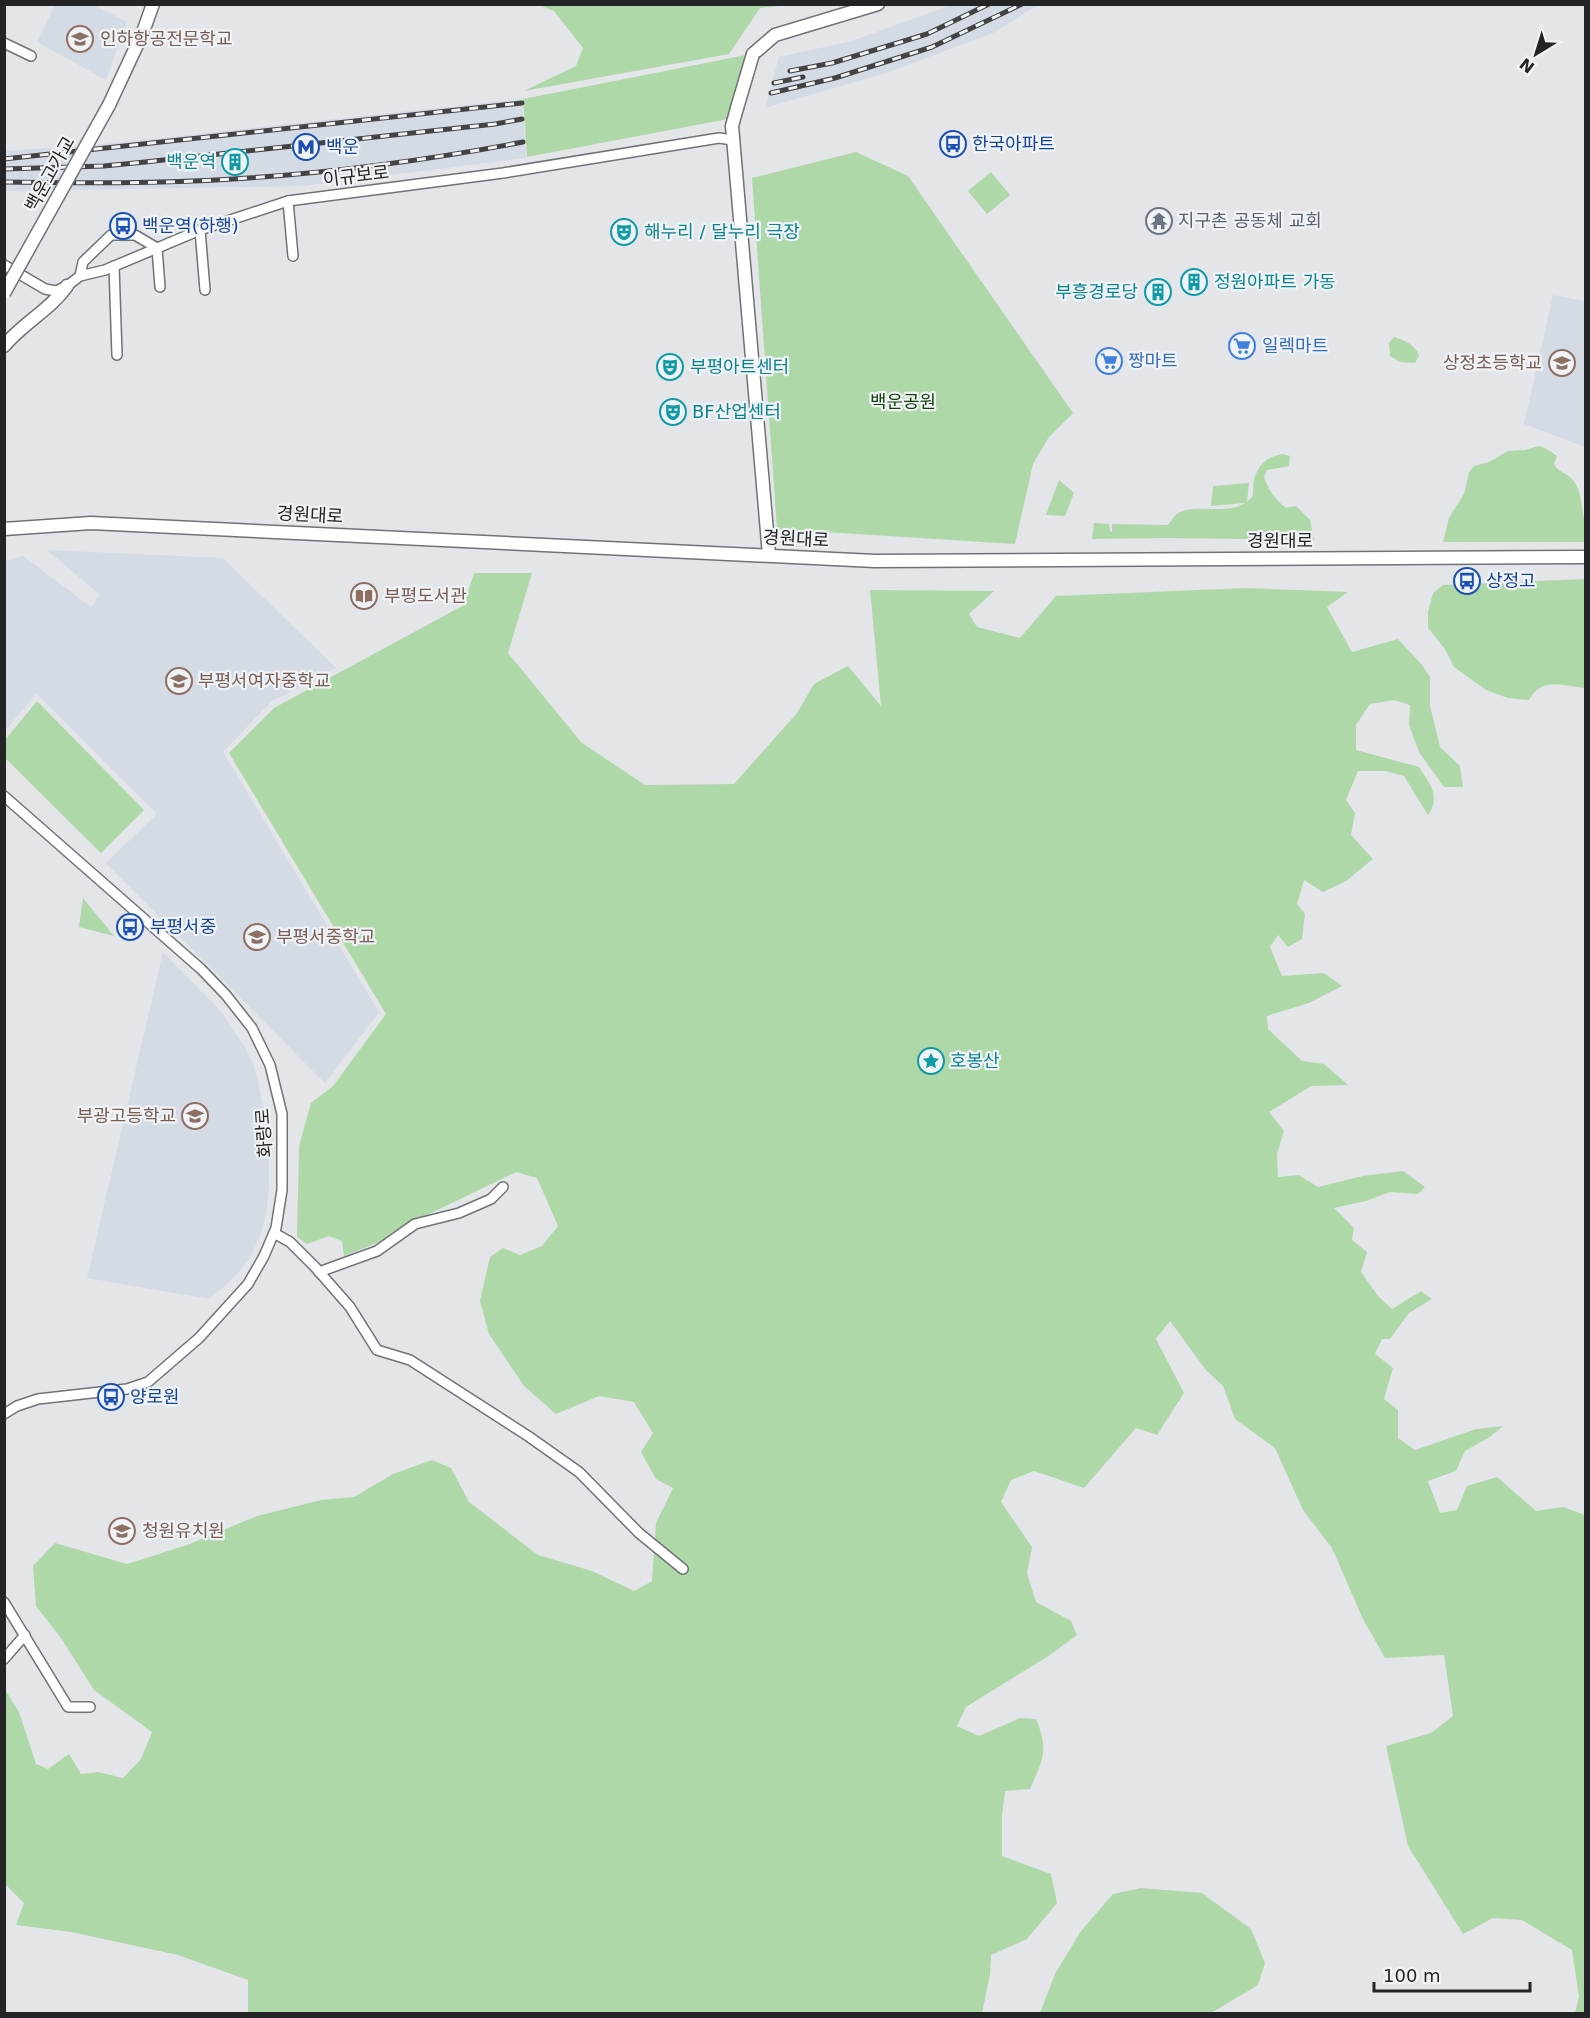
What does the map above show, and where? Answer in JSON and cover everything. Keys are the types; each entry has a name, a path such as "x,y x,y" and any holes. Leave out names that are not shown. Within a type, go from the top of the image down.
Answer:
{"main road":[{"name":"백운고가교","path":"4,293 109,105 143,32 153,4"},
{"path":"769,555 732,126 753,54 775,35 878,4"},
{"path":"4,346 14,334 57,299 67,286"},
{"name":"경원대로","path":"4,529 101,523 899,561 1586,557"}],"street":[{"path":"4,43 31,56"},
{"name":"이규보로","path":"67,286 80,276 114,266 200,230 288,201 503,173 719,138 733,140"},
{"path":"288,201 293,256"},
{"path":"200,230 205,290"},
{"path":"80,276 83,262 111,235 135,235 157,248 160,287"},
{"path":"4,265 45,289 56,291 67,286"},
{"path":"114,266 117,355"},
{"name":"화랑로","path":"4,796 201,969 226,995 252,1028 270,1065 282,1114 282,1190 274,1233 248,1284 199,1338 148,1382 127,1389 38,1399 17,1406 4,1414"},
{"path":"319,1272 377,1251 415,1224 459,1213 490,1199 503,1187"},
{"path":"274,1233 290,1242 350,1307 377,1350 410,1360 528,1436 579,1472 639,1533 683,1569"},
{"path":"4,1602 68,1707 90,1707"},
{"path":"6,1654 25,1635"}],"shaded area":[{"name":"인하항공전문학교","path":"55,5 94,5 127,22 106,80 37,42"},
{"path":"951,5 1038,5 993,33 886,73 765,108 779,57 852,41"},
{"path":"522,99 526,158 305,186 5,191 5,151 95,145"},
{"name":"상정초등학교","path":"1553,295 1585,301 1585,447 1524,424"},
{"path":"47,550 223,558 336,668 271,702 223,752 379,1012 325,1083 106,863 157,814 36,694 5,731 5,561 23,556 91,607 100,595"},
{"name":"부광고등학교","path":"163,952 218,1008 243,1044 253,1063 258,1080 269,1142 269,1187 266,1215 259,1239 249,1259 232,1280 209,1299 87,1278"}],"green space":[{"path":"539,5 790,5 760,8 729,54 524,91 576,66 583,48 554,11"},
{"path":"746,55 728,119 527,157 523,99"},
{"name":"백운공원","path":"856,152 908,176 1073,413 1049,437 1033,464 1015,544 777,529 752,178"},
{"path":"991,172 1010,195 987,214 968,191"},
{"path":"1394,337 1406,341 1415,349 1419,356 1415,363 1400,362 1390,356 1389,343"},
{"path":"1538,446 1557,456 1554,464 1556,467 1572,479 1577,486 1585,519 1585,542 1443,542 1449,518 1464,494 1469,472 1474,466 1489,462 1508,451 1525,450"},
{"path":"1282,454 1290,456 1289,466 1267,470 1264,477 1272,494 1282,505 1286,508 1296,506 1310,520 1314,540 1092,539 1094,523 1109,524 1112,532 1112,524 1168,525 1176,515 1184,511 1237,507 1245,503 1211,506 1213,486 1249,483 1247,502 1253,496 1254,481 1259,468 1268,459"},
{"path":"1059,480 1074,493 1065,516 1046,515"},
{"path":"474,573 532,573 508,653 582,743 645,785 734,784 797,713 814,684 848,666 881,706 870,590 994,591 969,614 977,627 1020,638 1056,596 1246,588 1348,592 1327,607 1352,652 1398,639 1422,665 1430,677 1430,706 1440,747 1460,766 1463,787 1444,787 1419,752 1409,725 1410,705 1394,700 1370,704 1356,725 1356,750 1419,767 1432,790 1434,802 1428,815 1404,776 1385,771 1358,771 1346,800 1355,813 1351,835 1373,859 1346,881 1323,892 1304,880 1297,904 1305,914 1302,939 1288,947 1278,935 1270,947 1282,976 1324,973 1342,986 1309,1003 1267,1016 1268,1029 1302,1061 1324,1064 1348,1085 1311,1086 1269,1112 1284,1131 1277,1154 1278,1177 1299,1175 1318,1187 1363,1176 1403,1171 1425,1187 1418,1194 1390,1192 1366,1201 1334,1208 1354,1228 1352,1240 1367,1252 1361,1272 1378,1296 1392,1309 1421,1291 1432,1299 1409,1313 1390,1339 1382,1339 1375,1354 1393,1368 1384,1399 1398,1410 1398,1438 1415,1450 1476,1429 1503,1426 1490,1437 1465,1451 1456,1471 1428,1481 1440,1513 1457,1510 1467,1486 1497,1477 1536,1511 1563,1507 1585,1515 1585,2013 1575,2013 1579,1997 1572,1950 1522,1920 1493,1918 1463,1934 1408,1846 1386,1746 1431,1733 1453,1716 1444,1655 1385,1658 1362,1617 1332,1548 1303,1510 1275,1448 1235,1419 1223,1386 1206,1370 1170,1321 1156,1339 1184,1393 1157,1435 1136,1428 1084,1488 1034,1471 1011,1480 1001,1502 1032,1547 1027,1573 1036,1602 1071,1621 1077,1635 1050,1655 966,1707 957,1726 979,1736 1020,1718 1036,1719 1042,1739 1043,1755 1030,1789 1005,1791 1002,1815 1002,1856 1051,1874 1057,1903 1027,1939 991,1955 990,1975 982,2013 248,2013 248,1980 178,1955 71,1932 16,1925 24,1903 5,1884 4,1688 19,1712 36,1764 48,1769 69,1754 81,1774 98,1772 123,1778 141,1759 152,1732 94,1690 61,1638 36,1606 33,1566 55,1543 127,1564 187,1545 257,1516 321,1500 354,1497 393,1474 432,1460 451,1468 469,1502 538,1555 592,1571 634,1591 652,1581 656,1523 673,1488 656,1479 641,1452 653,1433 634,1402 599,1396 556,1414 524,1386 489,1334 480,1301 490,1257 503,1248 520,1255 542,1246 558,1226 537,1178 516,1172 427,1215 379,1242 344,1256 342,1241 329,1236 307,1244 297,1237 299,1146 311,1103 333,1086 386,1014 229,753 274,708 464,605"},
{"path":"1585,579 1585,688 1547,685 1534,693 1529,700 1508,698 1486,690 1454,667 1445,649 1428,628 1428,612 1433,593 1443,585"},
{"path":"37,701 144,810 101,853 5,758 5,740"},
{"path":"83,898 114,936 79,927"},
{"path":"1141,1888 1202,1893 1251,1929 1265,1963 1258,1985 1211,2013 1040,2013 1055,1974 1081,1931 1113,1894"}],"railway":[{"path":"790,71 832,63 927,34 989,4"},
{"path":"771,93 835,78 932,47 1022,4"},
{"path":"774,83 803,77"},
{"path":"4,159 522,103"},
{"path":"4,169 104,166 495,124 522,119"},
{"path":"4,182 204,181 269,176 379,165 523,142"}],"place":[{"name":"인하항공전문학교","path":"80,39"},
{"name":"한국아파트","path":"953,144"},
{"name":"백운","path":"306,147"},
{"name":"백운역","path":"235,162"},
{"name":"지구촌 공동체 교회","path":"1159,221"},
{"name":"백운역(하행)","path":"123,226"},
{"name":"해누리 / 달누리 극장","path":"624,232"},
{"name":"정원아파트 가동","path":"1194,282"},
{"name":"부흥경로당","path":"1158,292"},
{"name":"일렉마트","path":"1242,346"},
{"name":"짱마트","path":"1109,361"},
{"name":"상정초등학교","path":"1562,363"},
{"name":"부평아트센터","path":"670,367"},
{"name":"BF산업센터","path":"673,412"},
{"name":"상정고","path":"1467,581"},
{"name":"부평도서관","path":"364,596"},
{"name":"부평서여자중학교","path":"179,681"},
{"name":"부평서중","path":"130,927"},
{"name":"부평서중학교","path":"257,937"},
{"name":"호봉산","path":"931,1061"},
{"name":"부광고등학교","path":"195,1116"},
{"name":"양로원","path":"111,1397"},
{"name":"청원유치원","path":"122,1531"}]}
